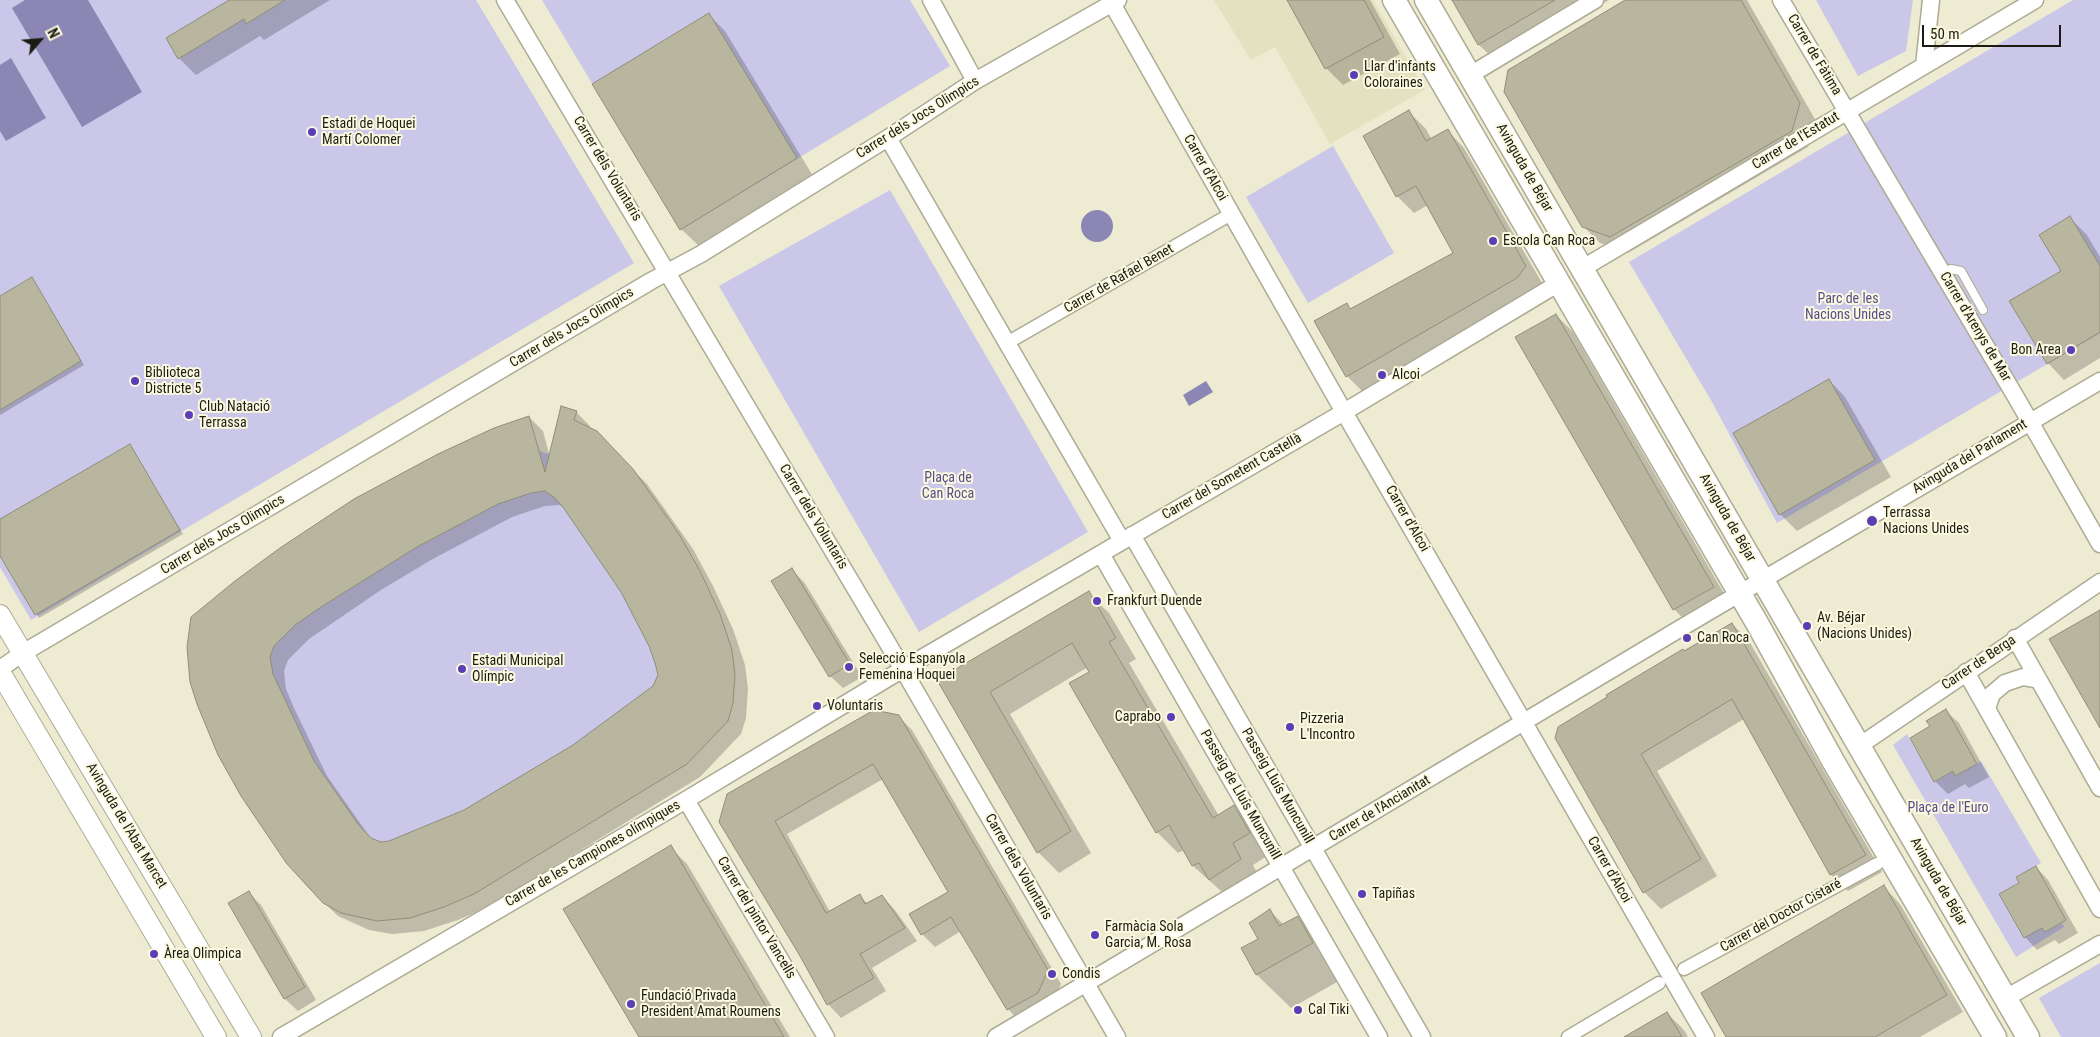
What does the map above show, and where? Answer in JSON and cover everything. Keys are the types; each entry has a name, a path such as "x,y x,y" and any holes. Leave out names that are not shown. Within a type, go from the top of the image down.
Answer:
{"main road":[{"name":"Avinguda de Béjar","path":"1394,0 1740,594 1833,761 1995,1037"},
{"name":"Avinguda de Béjar","path":"1426,0 2028,1037"},
{"name":"Carrer de l'Estatut","path":"1559,283 1583,268"}],"street":[{"name":"Carrer dels Voluntaris","path":"505,0 668,271 903,669 1117,1037"},
{"path":"931,0 975,81"},
{"path":"1470,75 1594,0"},
{"name":"Carrer de Fàtima","path":"1781,0 1847,111"},
{"path":"1924,66 1931,0"},
{"name":"Carrer de l'Estatut","path":"1583,268 2035,0"},
{"name":"Carrer dels Jocs Olimpics","path":"0,671 23,653 668,271 701,254 888,138 975,81 1113,1"},
{"name":"Carrer d'Alcoi","path":"1113,1 1344,412 1706,1037"},
{"name":"Carrer d'Arenys de Mar","path":"1847,111 2030,421 2100,544"},
{"path":"888,138 1007,343 1127,538"},
{"name":"Carrer de Rafael Benet","path":"1007,343 1231,214"},
{"name":"Carrer del Sometent Castellà","path":"903,669 1344,412 1559,283"},
{"name":"Avinguda del Parlament","path":"1763,580 2100,381"},
{"name":"Passeig Lluís Muncunill","path":"1127,538 1313,848 1422,1037"},
{"name":"Passeig de Lluís Muncunill","path":"1101,554 1379,1037"},
{"name":"Carrer de l'Ancianitat","path":"996,1037 1763,580"},
{"name":"Carrer de Berga","path":"1859,746 2015,638 2100,582"},
{"name":"Avinguda de l'Abat Marcet","path":"0,615 251,1037"},
{"path":"2015,638 2100,788"},
{"name":"Carrer de les Campiones olímpiques","path":"281,1037 686,800 903,669"},
{"path":"0,671 216,1037"},
{"path":"1966,672 2100,909"},
{"path":"1987,708 1992,694 2005,683 2023,677 2039,680"},
{"name":"Carrer del pintor Vancells","path":"686,800 826,1037"},
{"name":"Carrer del Doctor Cistaré","path":"1684,969 1877,864"},
{"path":"2006,998 2100,944"},
{"path":"1568,1037 1659,983"}],"lane":[{"path":"1942,272 1951,270 1961,271 1983,310"}],"shaded area":[{"path":"25,0 88,0 142,92 82,127 12,8"},
{"name":"Llar d'infants Coloraines","path":"1214,0 1373,0 1425,90 1330,144 1275,47 1251,60"},
{"path":"11,58 46,118 6,141 0,131 0,65"},
{"path":"1097,210 1103,211 1108,215 1112,220 1112,232 1108,237 1103,241 1097,242 1091,241 1086,237 1082,232 1081,226 1082,220 1086,215 1091,211"},
{"path":"1206,381 1213,392 1189,406 1183,395"}],"green space":[{"name":"Club Natació Terrassa","path":"0,0 476,0 634,263 31,620 0,567"},
{"path":"542,0 910,0 950,66 680,230"},
{"path":"1816,0 1913,0 1906,51 1858,76"},
{"name":"Parc de les Nacions Unides","path":"2073,0 2100,0 2100,333 1777,523 1712,402 1629,262"},
{"path":"1333,146 1394,253 1308,303 1246,197"},
{"name":"Plaça de Can Roca","path":"890,190 1088,532 919,632 719,286"},
{"name":"Estadi Municipal Olímpic","path":"561,406 577,411 572,423 597,431 633,469 679,534 700,571 732,650 735,675 733,703 728,721 687,764 444,907 410,918 377,921 341,913 323,903 287,864 241,796 218,755 190,682 187,647 201,610 235,581 280,548 354,499 438,454 494,428 529,416 539,451 549,454"},
{"name":"Plaça de l'Euro","path":"1907,734 1934,782 1953,771 1956,776 1981,761 2041,863 2016,877 2019,883 1999,894 2024,938 2042,927 2045,932 2062,923 2064,927 2016,957 1893,745"},
{"path":"2100,963 2100,1037 2061,1037 2039,998"}],"building":[{"path":"229,0 285,0 246,24 244,19 178,59 166,38"},
{"path":"1287,0 1364,0 1384,37 1325,69"},
{"path":"1452,0 1555,0 1478,45"},
{"path":"1625,0 1741,0 1800,103 1792,131 1610,237 1582,227 1504,92 1508,70"},
{"path":"709,13 797,158 680,230 592,84"},
{"name":"Escola Can Roca","path":"1409,110 1426,141 1448,129 1526,266 1517,278 1346,377 1314,321 1347,303 1350,309 1453,253 1416,186 1396,197 1363,136"},
{"path":"2070,216 2100,266 2100,332 2047,364 2009,301 2061,271 2039,235"},
{"path":"32,277 81,361 0,410 0,296"},
{"path":"1556,314 1714,587 1673,610 1515,337"},
{"path":"1829,379 1875,460 1779,515 1733,433"},
{"path":"561,406 577,411 574,420 597,431 633,469 679,534 700,571 720,614 732,650 735,675 733,703 728,721 687,764 474,894 444,907 410,918 377,921 341,913 323,903 287,864 241,796 218,755 190,682 187,647 191,617 280,548 354,499 438,454 494,428 529,416 545,472","holes":["545,491 555,498 621,592 649,646 655,663 658,675 653,686 573,745 464,810 389,841 381,842 371,838 358,824 314,761 273,674 270,657 274,646 295,625 321,607 417,547 498,504 531,493"]},
{"path":"130,444 180,530 35,615 0,556 0,519"},
{"path":"792,568 850,664 829,677 771,581"},
{"path":"1089,591 1116,638 1109,642 1213,818 1234,805 1250,833 1233,843 1241,859 1209,880 1199,863 1192,866 1169,825 1156,833 1069,683 1089,672 1072,643 990,692 1071,831 1037,853 937,680"},
{"path":"2100,610 2100,728 2049,639"},
{"path":"1732,623 1866,855 1830,875 1732,699 1641,754 1701,859 1643,893 1555,738 1558,727 1607,697 1606,695 1683,649 1684,651"},
{"path":"1946,709 1977,764 1955,776 1953,771 1934,782 1910,738 1930,726 1926,721"},
{"path":"874,710 899,715 1048,970 1038,993 1007,1010 951,917 921,935 909,914 948,892 873,764 775,821 826,913 860,894 865,904 882,895 905,928 860,954 874,978 827,1005 800,956 719,822 727,794"},
{"path":"671,845 784,1037 639,1037 563,909"},
{"path":"2036,866 2066,920 2045,932 2042,928 2024,938 1999,894 2019,883 2016,877"},
{"path":"1884,885 1947,995 1875,1037 1726,1037 1701,993"},
{"path":"249,891 305,987 284,999 228,903"},
{"path":"1270,909 1279,926 1298,916 1313,943 1256,975 1241,948 1258,939 1249,923"},
{"path":"1667,1012 1682,1037 1624,1037"}],"place":[{"name":"Llar d'infants Coloraines","path":"1354,75"},
{"name":"Estadi de Hoquei Martí Colomer","path":"312,132"},
{"name":"Escola Can Roca","path":"1493,241"},
{"name":"Bon Area","path":"2071,350"},
{"name":"Alcoi","path":"1382,375"},
{"name":"Biblioteca Districte 5","path":"135,381"},
{"name":"Club Natació Terrassa","path":"189,415"},
{"name":"Terrassa Nacions Unides","path":"1872,521"},
{"name":"Frankfurt Duende","path":"1097,601"},
{"name":"Av. Béjar (Nacions Unides)","path":"1807,626"},
{"name":"Can Roca","path":"1687,638"},
{"name":"Selecció Espanyola Femenina Hoquei","path":"849,667"},
{"name":"Estadi Municipal Olímpic","path":"462,669"},
{"name":"Voluntaris","path":"817,706"},
{"name":"Caprabo","path":"1171,717"},
{"name":"Pizzeria L'Incontro","path":"1290,727"},
{"name":"Tapiñas","path":"1362,894"},
{"name":"Farmàcia Sola Garcia, M. Rosa","path":"1095,935"},
{"name":"Àrea Olimpica","path":"154,954"},
{"name":"Condis","path":"1052,974"},
{"name":"Fundació Privada President Amat Roumens","path":"631,1004"},
{"name":"Cal Tiki","path":"1298,1010"}]}
